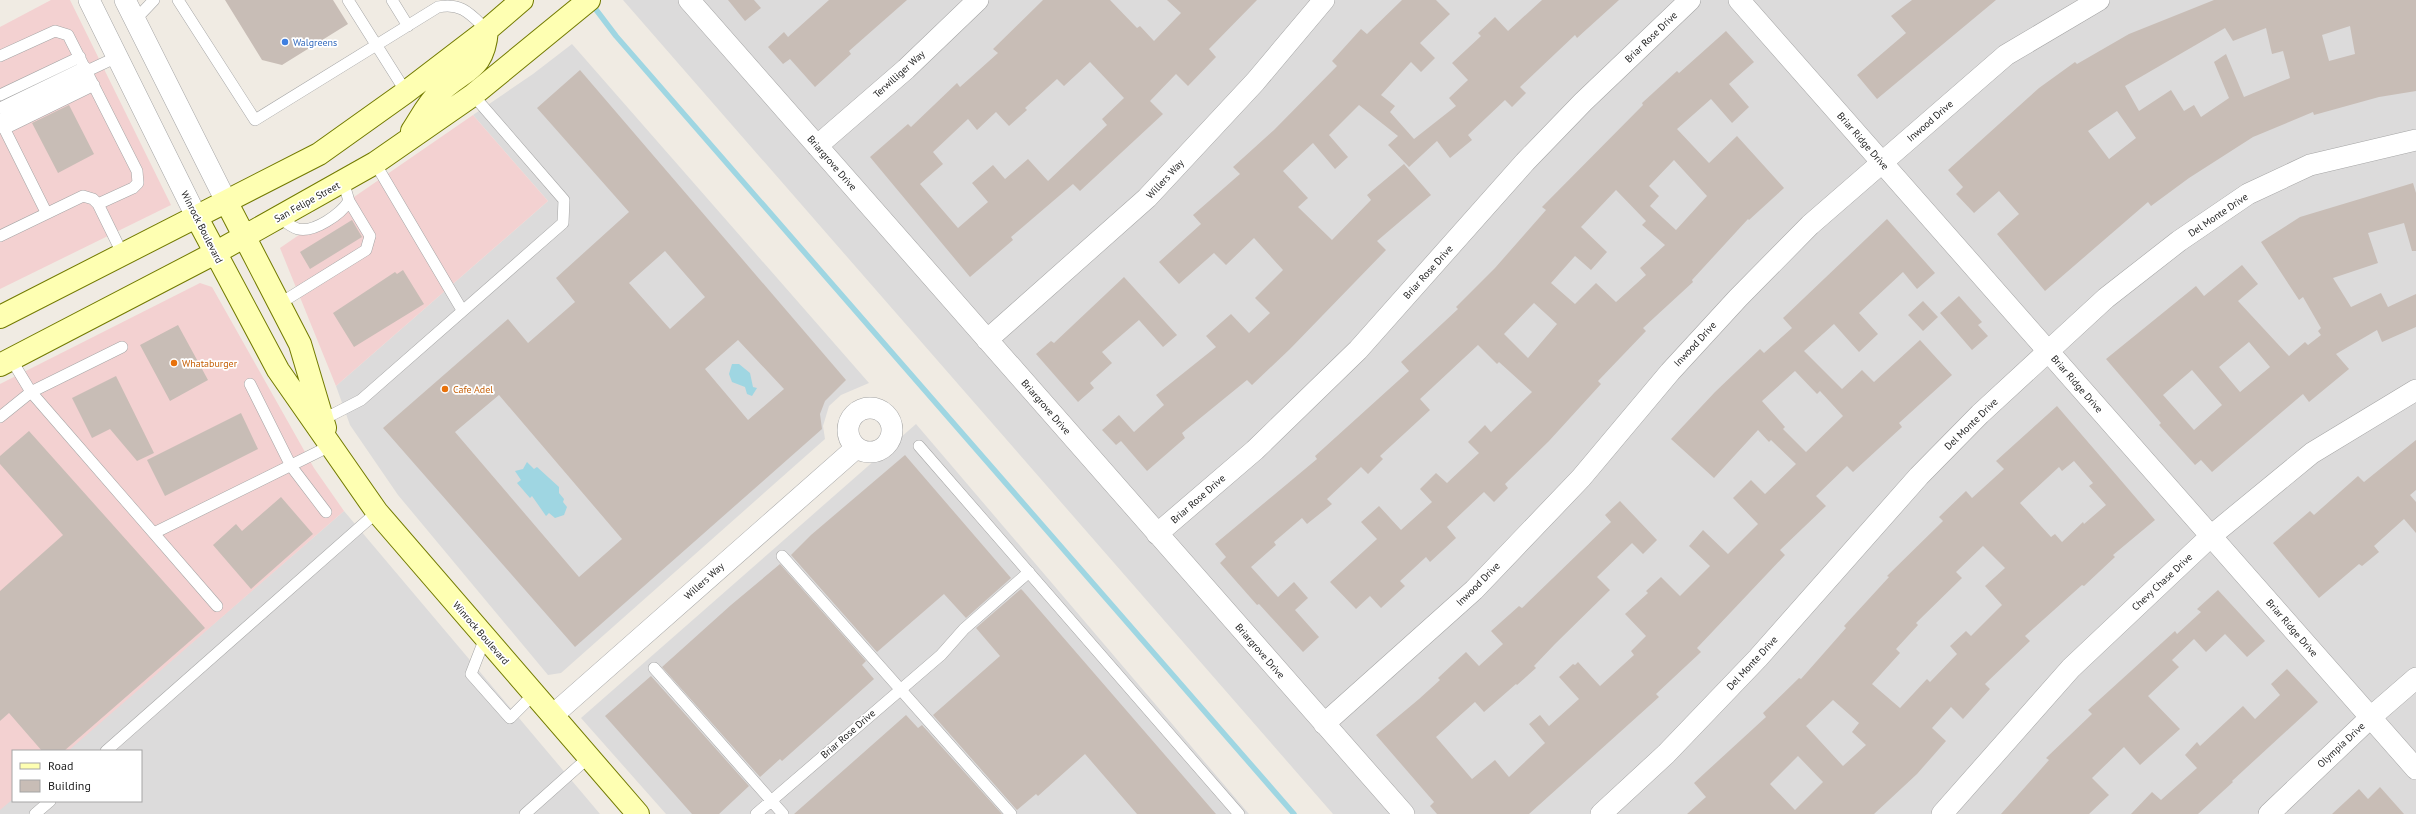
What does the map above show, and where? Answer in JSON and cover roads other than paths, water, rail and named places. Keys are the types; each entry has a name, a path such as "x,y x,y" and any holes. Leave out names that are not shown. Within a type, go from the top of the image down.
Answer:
{"main road":[{"path":"0,317 227,203 319,154 406,92 487,30 522,0"},
{"name":"San Felipe Street","path":"5,362 215,253 279,217 346,191 375,163 473,95 569,18 588,0"},
{"path":"402,144 438,93 479,63 486,47 487,30"},
{"name":"Winrock Boulevard","path":"227,203 300,344 330,446"},
{"name":"Winrock Boulevard","path":"197,218 278,370 377,512 638,814"}],"street":[{"name":"Winrock Boulevard","path":"89,0 197,218"},
{"name":"Winrock Boulevard","path":"125,0 227,203"},
{"name":"Briargrove Drive","path":"689,0 1404,814"},
{"name":"Terwilliger Way","path":"817,146 906,69 978,0"},
{"name":"Willers Way","path":"987,340 1147,198 1256,82 1324,0"},
{"name":"Briar Rose Drive","path":"1157,534 1255,450 1358,350 1536,151 1583,102 1690,0"},
{"name":"Briar Ridge Drive","path":"1739,0 2416,769"},
{"name":"Inwood Drive","path":"1324,724 1474,590 1581,478 1670,372 1738,298 1810,225 2006,55 2099,0"},
{"path":"117,57 135,20"},
{"name":"Del Monte Drive","path":"1601,814 1666,754 1758,658 1918,476 1980,414 2106,298 2173,245 2248,194 2310,165 2416,140"},
{"name":"Chevy Chase Drive","path":"1942,814 2071,668 2211,536 2312,453 2416,390"},
{"name":"Willers Way","path":"553,716 856,448"},
{"name":"Olympia Drive","path":"2269,814 2371,717 2416,678"}],"lane":[{"path":"135,20 154,0"},
{"path":"178,0 255,120 438,7 450,5 460,7 487,30"},
{"path":"348,0 406,92"},
{"path":"392,0 408,26"},
{"path":"0,56 55,31 68,35 137,171 138,183 133,188 98,204"},
{"path":"0,108 117,57"},
{"path":"0,95 87,71"},
{"path":"46,212 1,123 87,71"},
{"path":"322,420 361,400 563,223 564,200 473,95"},
{"path":"375,163 462,310"},
{"path":"279,304 366,250 370,236 346,191"},
{"path":"0,236 46,212 84,196 93,199 98,204 123,255"},
{"path":"0,417 31,392 122,347"},
{"path":"5,362 217,606"},
{"path":"250,384 291,466 326,512"},
{"path":"154,533 330,446"},
{"path":"919,446 1239,814"},
{"path":"107,750 377,512"},
{"path":"782,556 1011,814"},
{"name":"Briar Rose Drive","path":"756,814 941,655 964,629 1029,572"},
{"path":"485,638 471,674 510,718 534,694"},
{"path":"654,668 783,814"},
{"path":"525,814 589,758"},
{"path":"35,814 49,802"}],"water":[{"path":"732,364 739,364 750,373 753,387 757,388 752,396 747,394 745,387 732,382 729,374"},
{"path":"527,462 534,469 537,467 559,487 559,493 564,499 563,502 567,507 564,515 555,518 549,513 546,516 532,496 530,498 517,483 521,480 515,471 523,469"}],"waterway":[{"path":"591,3 616,36 1294,814"}],"place":[{"name":"Walgreens","path":"285,42"},
{"name":"Whataburger","path":"174,363"},
{"name":"Cafe Adel","path":"445,389"}]}
